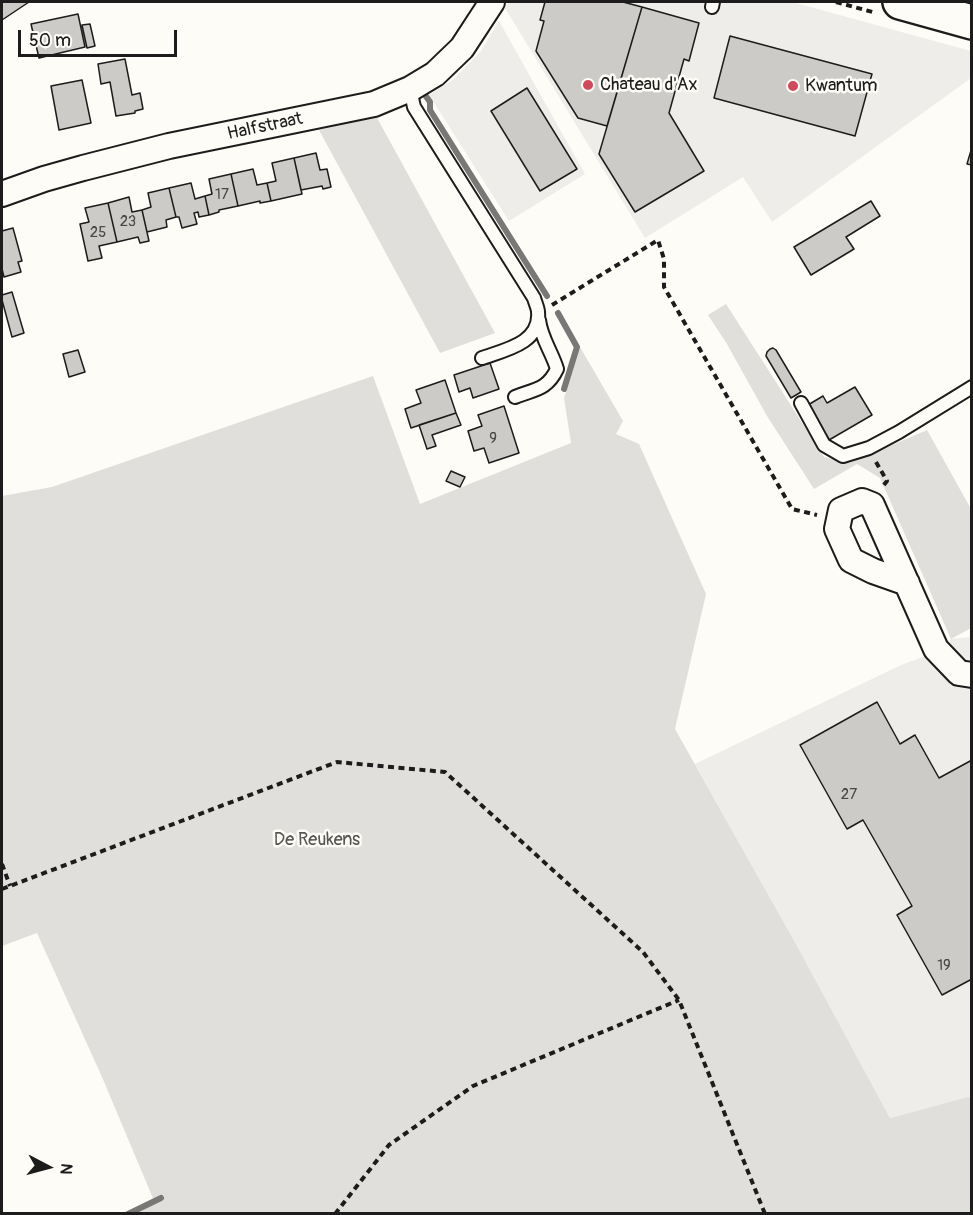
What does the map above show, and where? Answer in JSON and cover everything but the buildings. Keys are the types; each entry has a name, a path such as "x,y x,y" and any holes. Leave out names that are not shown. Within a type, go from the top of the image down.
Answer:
{"main road":[{"path":"900,2 972,22"}],"street":[{"name":"Halfstraat","path":"2,194 44,179 169,146 374,104 410,89 435,74 462,48 492,2"},
{"path":"907,583 873,571 851,560 837,529 841,510 862,501 873,505 936,649 959,673 972,675"}],"lane":[{"path":"410,89 414,107 534,298 540,333 553,356 557,369 552,379 544,387 515,397"},
{"path":"483,358 520,344 535,331 538,313"},
{"path":"801,403 824,445 843,456 868,448 899,432 972,387"}],"path":[{"path":"538,313 658,240 664,260 664,287 792,509 817,515 841,510"},
{"path":"868,448 887,481 873,505"},
{"path":"2,889 337,762 445,772 643,952 679,1000 765,1214"},
{"path":"2,864 10,886"},
{"path":"334,1214 389,1145 473,1086 679,1000"}],"shaded area":[{"path":"509,2 792,2 971,51 971,78 772,222 743,177 645,238 505,8"},
{"path":"499,21 585,174 509,221 429,95 454,79 481,51"},
{"path":"971,637 971,1096 890,1118 695,764 901,665 947,648 951,639"}],"green space":[{"path":"376,116 495,333 440,353 319,130"},
{"path":"726,304 824,457 850,463 927,430 971,509 971,628 951,639 880,478 857,464 814,489 767,416 708,315"},
{"name":"De Reukens","path":"580,347 623,421 616,434 639,444 706,594 675,729 796,944 890,1118 971,1096 971,1213 133,1213 155,1203 102,1077 37,933 2,946 2,496 52,487 373,376 420,504 571,443 564,398"}],"waterway":[{"path":"423,92 430,102 430,110 547,296"},
{"path":"558,313 577,347 564,389"},
{"path":"128,1214 161,1198"}],"place":[{"name":"Chateau d'Ax","path":"588,85"},
{"name":"Kwantum","path":"793,86"}]}
